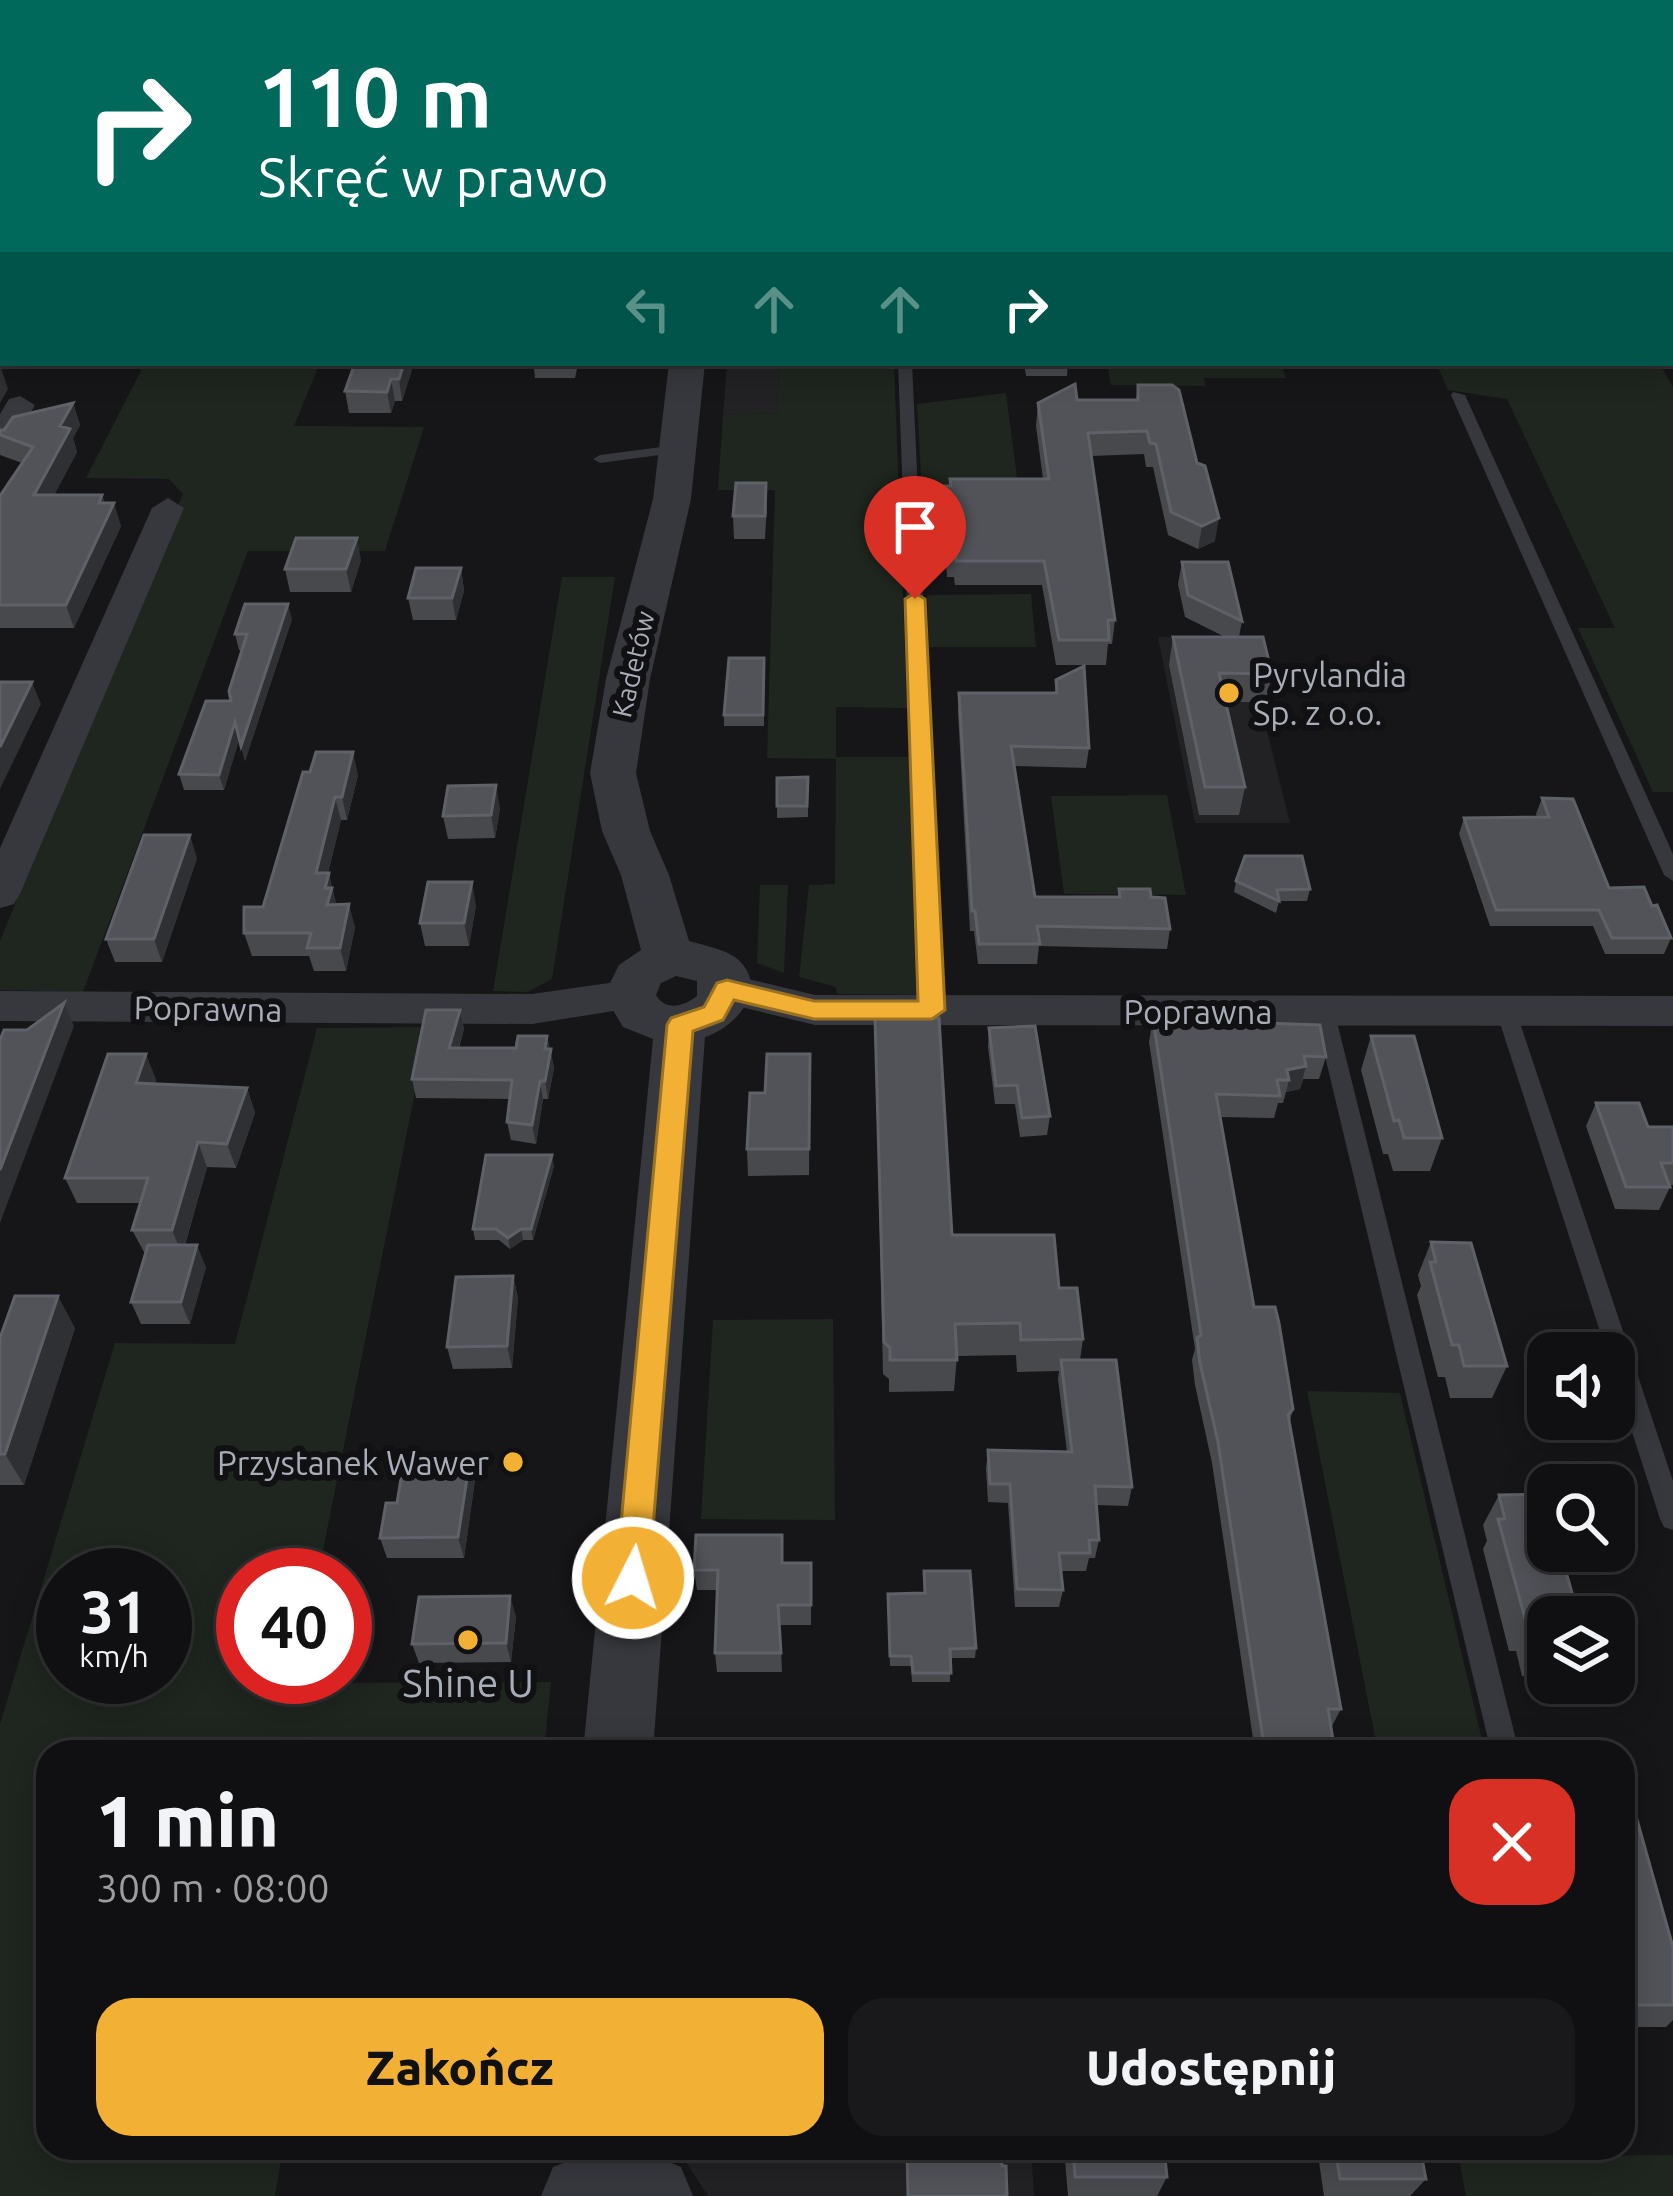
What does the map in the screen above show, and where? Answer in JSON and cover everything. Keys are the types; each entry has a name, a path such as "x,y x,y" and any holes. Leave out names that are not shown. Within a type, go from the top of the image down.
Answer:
{"street":[{"name":"Kadetów","path":"679,1003 715,968 686,958 669,959 645,875 626,832 614,773 628,679 672,499 687,366"},
{"path":"0,441 20,405"},
{"path":"0,894 168,508"},
{"name":"Poprawna","path":"0,1006 532,1009 679,1003 814,1010 1673,1011"},
{"path":"619,1740 679,1003"}],"lane":[{"path":"905,366 932,1010"},
{"path":"1458,395 1673,875"},
{"path":"600,459 677,449"},
{"path":"1324,1010 1502,1740"},
{"path":"1506,1011 1673,1519"}],"shaded area":[{"path":"143,366 319,366 294,426 424,427 385,551 248,551 83,992 0,990 0,941 183,494 169,479 86,478"},
{"path":"727,366 779,366 777,413 723,415"},
{"path":"779,366 894,366 907,708 836,707 836,757 909,757 916,995 837,994 836,987 799,977 809,885 835,884 836,759 767,758 775,490 718,490 723,415 777,413"},
{"path":"1108,366 1282,366 1286,378 1204,378 1205,386 1111,385"},
{"path":"1437,366 1661,366 1673,387 1673,792 1653,792 1578,628 1615,628 1507,399 1448,390"},
{"path":"1006,393 1019,493 922,493 917,404"},
{"path":"562,577 615,577 552,979 527,992 493,991"},
{"path":"1031,594 1036,647 929,647 927,595"},
{"path":"1158,637 1247,638 1266,702 1260,703 1290,823 1195,823"},
{"path":"1167,795 1186,895 1064,894 1051,796"},
{"path":"760,885 788,885 784,973 757,963"},
{"path":"428,1027 323,1548 216,1548 216,1704 372,1704 372,1683 551,1682 545,1740 36,1740 36,2160 281,2160 275,2196 0,2196 0,1724 36,1605 36,1704 192,1704 192,1548 53,1548 115,1343 235,1344 317,1028"},
{"path":"833,1319 835,1520 701,1519 713,1320"},
{"path":"1307,1391 1400,1393 1482,1740 1376,1740"},
{"path":"1635,2155 1673,2155 1673,2196 1466,2196 1459,2160 1635,2160"},
{"path":"685,2160 1032,2160 1034,2196 708,2196"}],"building":[{"path":"354,366 403,366 387,392 345,391"},
{"path":"1075,384 1077,400 1138,400 1138,385 1172,385 1179,390 1197,463 1205,466 1219,518 1202,526 1171,512 1156,444 1150,443 1147,431 1088,433 1115,620 1108,620 1109,640 1059,640 1044,561 956,561 956,553 948,553 942,486 951,486 950,479 1049,479 1038,403"},
{"path":"73,403 60,426 70,429 34,495 102,495 99,503 114,503 66,605 0,605 0,496 33,447 0,435 0,430 13,417"},
{"path":"736,483 766,483 765,516 733,516"},
{"path":"296,538 357,538 346,569 285,569"},
{"path":"1182,562 1228,562 1242,621 1188,595"},
{"path":"416,568 461,568 452,598 408,598"},
{"path":"245,604 288,604 241,746 235,722 219,775 179,774 206,701 231,701 229,691 247,634 235,634"},
{"path":"1173,637 1263,637 1272,674 1219,673 1245,787 1205,787"},
{"path":"729,658 764,658 763,715 724,715"},
{"path":"1084,666 1089,748 1011,746 1035,897 1120,897 1119,889 1150,889 1151,897 1165,898 1170,929 1037,926 1040,944 979,944 972,911 959,693 1057,693 1056,680"},
{"path":"0,682 32,682 0,747"},
{"path":"316,752 353,752 342,797 335,797 316,873 329,873 325,888 332,888 327,905 349,904 340,948 307,948 311,933 244,933 244,907 263,907 303,772 310,772"},
{"path":"808,777 807,806 777,806 777,778"},
{"path":"496,785 491,815 443,816 448,786"},
{"path":"1542,798 1573,799 1609,888 1644,887 1671,938 1612,938 1599,910 1496,910 1464,818 1549,817"},
{"path":"144,835 190,835 154,939 106,939"},
{"path":"1245,856 1302,856 1310,889 1277,890 1279,901 1236,881"},
{"path":"428,882 472,882 464,923 420,923"},
{"path":"64,1003 0,1170 0,1040 4,1030 27,1030"},
{"path":"426,1010 460,1010 449,1048 516,1048 518,1036 547,1036 545,1049 551,1049 532,1125 507,1122 512,1080 412,1079"},
{"path":"875,1018 939,1018 952,1235 1054,1235 1059,1288 1077,1288 1083,1339 1021,1340 1020,1323 955,1324 957,1360 890,1360 890,1348 884,1342"},
{"path":"1153,1019 1320,1025 1326,1057 1304,1056 1306,1066 1287,1070 1289,1080 1277,1080 1280,1096 1216,1094 1254,1307 1275,1307 1279,1323 1293,1409 1288,1415 1341,1709 1328,1709 1333,1740 1263,1740 1218,1442 1200,1363 1197,1338 1201,1335"},
{"path":"1035,1026 1050,1116 1022,1118 1017,1085 996,1086 989,1028"},
{"path":"1371,1036 1414,1036 1442,1138 1404,1138 1399,1120 1394,1121"},
{"path":"108,1054 146,1054 136,1083 247,1088 227,1144 198,1142 172,1230 132,1230 148,1178 65,1178"},
{"path":"767,1054 810,1054 809,1149 747,1149 750,1093 765,1093"},
{"path":"1596,1103 1639,1103 1648,1127 1673,1127 1673,1163 1661,1163 1670,1187 1626,1187"},
{"path":"486,1155 552,1155 531,1229 521,1229 508,1238 496,1229 473,1229"},
{"path":"1431,1242 1471,1243 1507,1366 1464,1366 1459,1345 1452,1345 1430,1262 1436,1262"},
{"path":"148,1245 197,1245 181,1302 131,1302"},
{"path":"513,1276 507,1346 447,1347 456,1277"},
{"path":"15,1296 58,1296 5,1454 0,1454 0,1338"},
{"path":"1061,1360 1116,1360 1132,1487 1095,1486 1099,1540 1089,1540 1090,1553 1059,1553 1063,1590 1017,1589 1010,1484 990,1484 988,1450 1072,1452"},
{"path":"470,1459 458,1537 380,1538 386,1503 397,1503 404,1460"},
{"path":"1527,1494 1527,1572 1566,1572 1573,1596 1527,1596 1527,1622 1498,1519 1505,1519 1499,1495"},
{"path":"696,1535 782,1535 782,1563 811,1563 811,1605 778,1605 781,1653 715,1653 718,1570 694,1570"},
{"path":"924,1571 970,1571 976,1648 950,1649 951,1673 913,1673 911,1656 890,1656 888,1594 925,1593"},
{"path":"510,1596 506,1643 412,1644 419,1597"},
{"path":"1635,1813 1673,1947 1673,2005 1635,2005"},
{"path":"907,2160 1002,2160 1006,2166 1007,2196 908,2196"},
{"path":"1074,2160 1165,2160 1167,2177 1075,2177"},
{"path":"1337,2160 1422,2160 1426,2179 1340,2179"}],"place":[{"name":"Pyrylandia Sp. z o.o.","path":"1229,693"},
{"name":"Przystanek Wawer","path":"513,1462"},
{"name":"Shine U","path":"468,1640"}],"route":[{"path":"633,1578 680,1025 699,1022 713,1013 727,989 814,1010 932,1010 915,599"}]}
